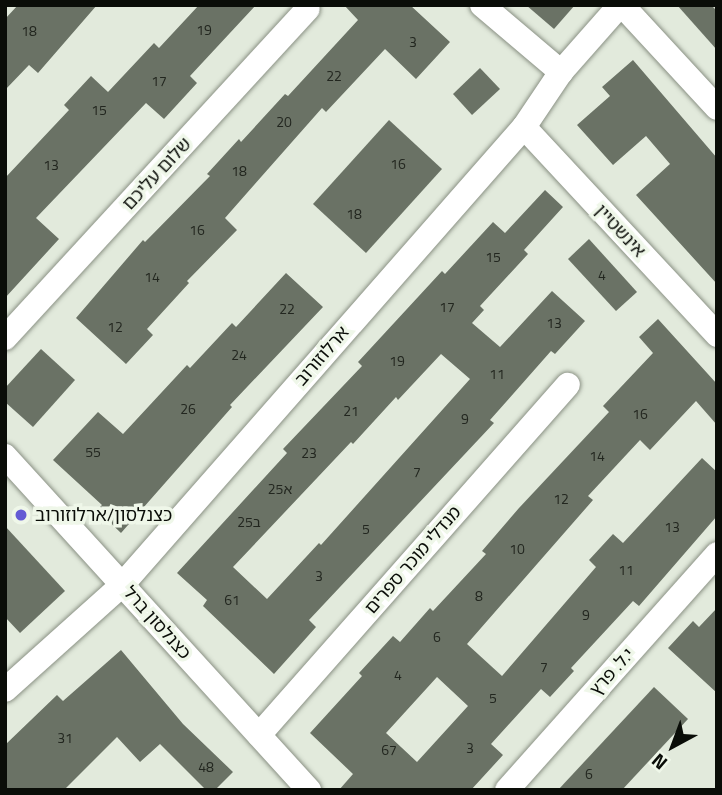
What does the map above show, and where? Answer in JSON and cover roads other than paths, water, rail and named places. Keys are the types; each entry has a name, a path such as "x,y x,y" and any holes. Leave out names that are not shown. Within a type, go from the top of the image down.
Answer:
{"street":[{"name":"ארלוזורוב","path":"5,690 122,585 524,127 561,72 621,5"},
{"path":"621,5 717,108"},
{"path":"491,8 561,72"},
{"name":"שלום עליכם","path":"5,338 308,9"},
{"name":"אינשטיין","path":"524,127 717,335"},
{"name":"מנדלי מוכר ספרים","path":"259,735 568,385"},
{"name":"כצנלסון ברל","path":"5,456 309,790"},
{"name":"י.ל. פרץ","path":"507,790 717,554"}],"place":[{"name":"כצנלסון/ארלוזורוב","path":"21,515"}]}
